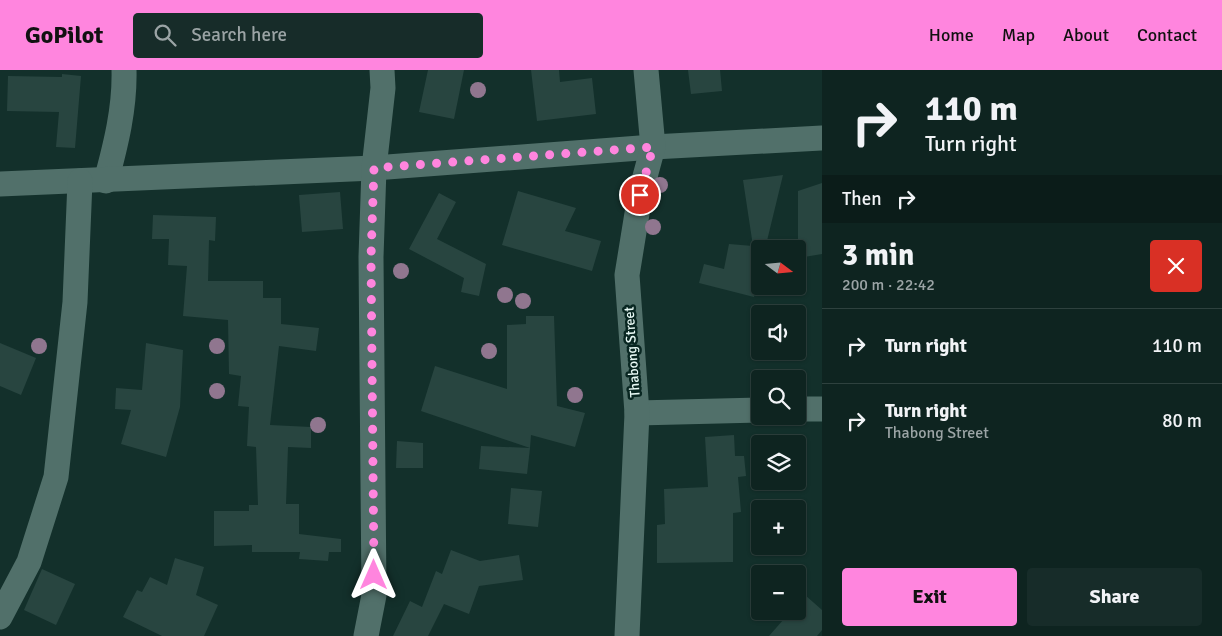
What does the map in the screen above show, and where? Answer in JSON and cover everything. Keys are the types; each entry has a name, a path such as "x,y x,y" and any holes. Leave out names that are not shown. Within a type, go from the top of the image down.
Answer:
{"street":[{"path":"106,180 118,137 124,88 124,70"},
{"path":"366,636 374,595 371,257 374,168 383,88 382,70"},
{"name":"Thabong Street","path":"627,636 637,413 627,275 640,195 653,147 646,70"},
{"path":"0,184 374,168 653,147 822,138"},
{"path":"0,618 29,562 56,477 75,302 80,181"},
{"path":"806,409 822,409"},
{"path":"637,413 751,410"}],"building":[{"path":"428,70 464,70 454,119 419,112"},
{"path":"531,70 559,70 560,82 592,78 596,114 537,121"},
{"path":"688,70 720,70 722,91 691,94"},
{"path":"62,74 81,76 75,148 56,147 59,112 7,111 8,76 62,77"},
{"path":"783,175 767,240 752,240 743,180"},
{"path":"822,183 822,254 806,257 806,240 798,240 798,191"},
{"path":"518,191 576,208 565,231 601,241 592,271 502,245"},
{"path":"340,192 343,229 302,232 299,195"},
{"path":"439,193 456,202 437,239 486,264 479,296 461,292 464,278 409,249"},
{"path":"153,215 216,217 215,241 209,240 208,281 263,281 263,298 281,298 281,324 319,328 316,351 279,346 270,425 311,427 311,448 288,447 286,504 299,504 299,534 341,539 341,552 329,552 328,561 299,559 300,552 252,552 252,545 214,546 214,511 249,511 249,505 258,505 256,447 247,446 249,407 238,406 241,376 229,374 228,320 183,316 187,266 168,265 169,239 152,239"},
{"path":"729,244 751,246 751,295 754,295 754,297 699,283 704,264 724,269"},
{"path":"526,316 554,316 557,406 585,413 575,447 531,435 530,448 421,411 435,366 507,389 507,325 526,324"},
{"path":"0,343 36,358 21,395 0,386"},
{"path":"146,343 183,350 180,407 166,457 121,444 131,410 115,409 116,388 142,390"},
{"path":"734,435 735,456 744,456 746,476 738,477 741,512 733,513 733,562 657,563 657,525 665,524 664,489 708,487 705,437"},
{"path":"397,441 423,443 423,468 396,468"},
{"path":"481,446 530,448 527,474 479,469"},
{"path":"511,488 542,491 538,527 508,524"},
{"path":"451,550 480,561 519,555 523,580 479,586 469,614 444,604 428,636 393,636 410,601 422,607 436,571 442,574"},
{"path":"175,558 204,567 196,595 218,605 204,636 162,636 123,617 137,590 142,592 150,577 167,585"},
{"path":"42,569 75,584 56,625 24,610"},
{"path":"806,596 822,610 822,630 817,636 769,636 783,620 806,620"}],"route":[{"path":"374,575 371,257 374,168 653,147 640,195"}]}
